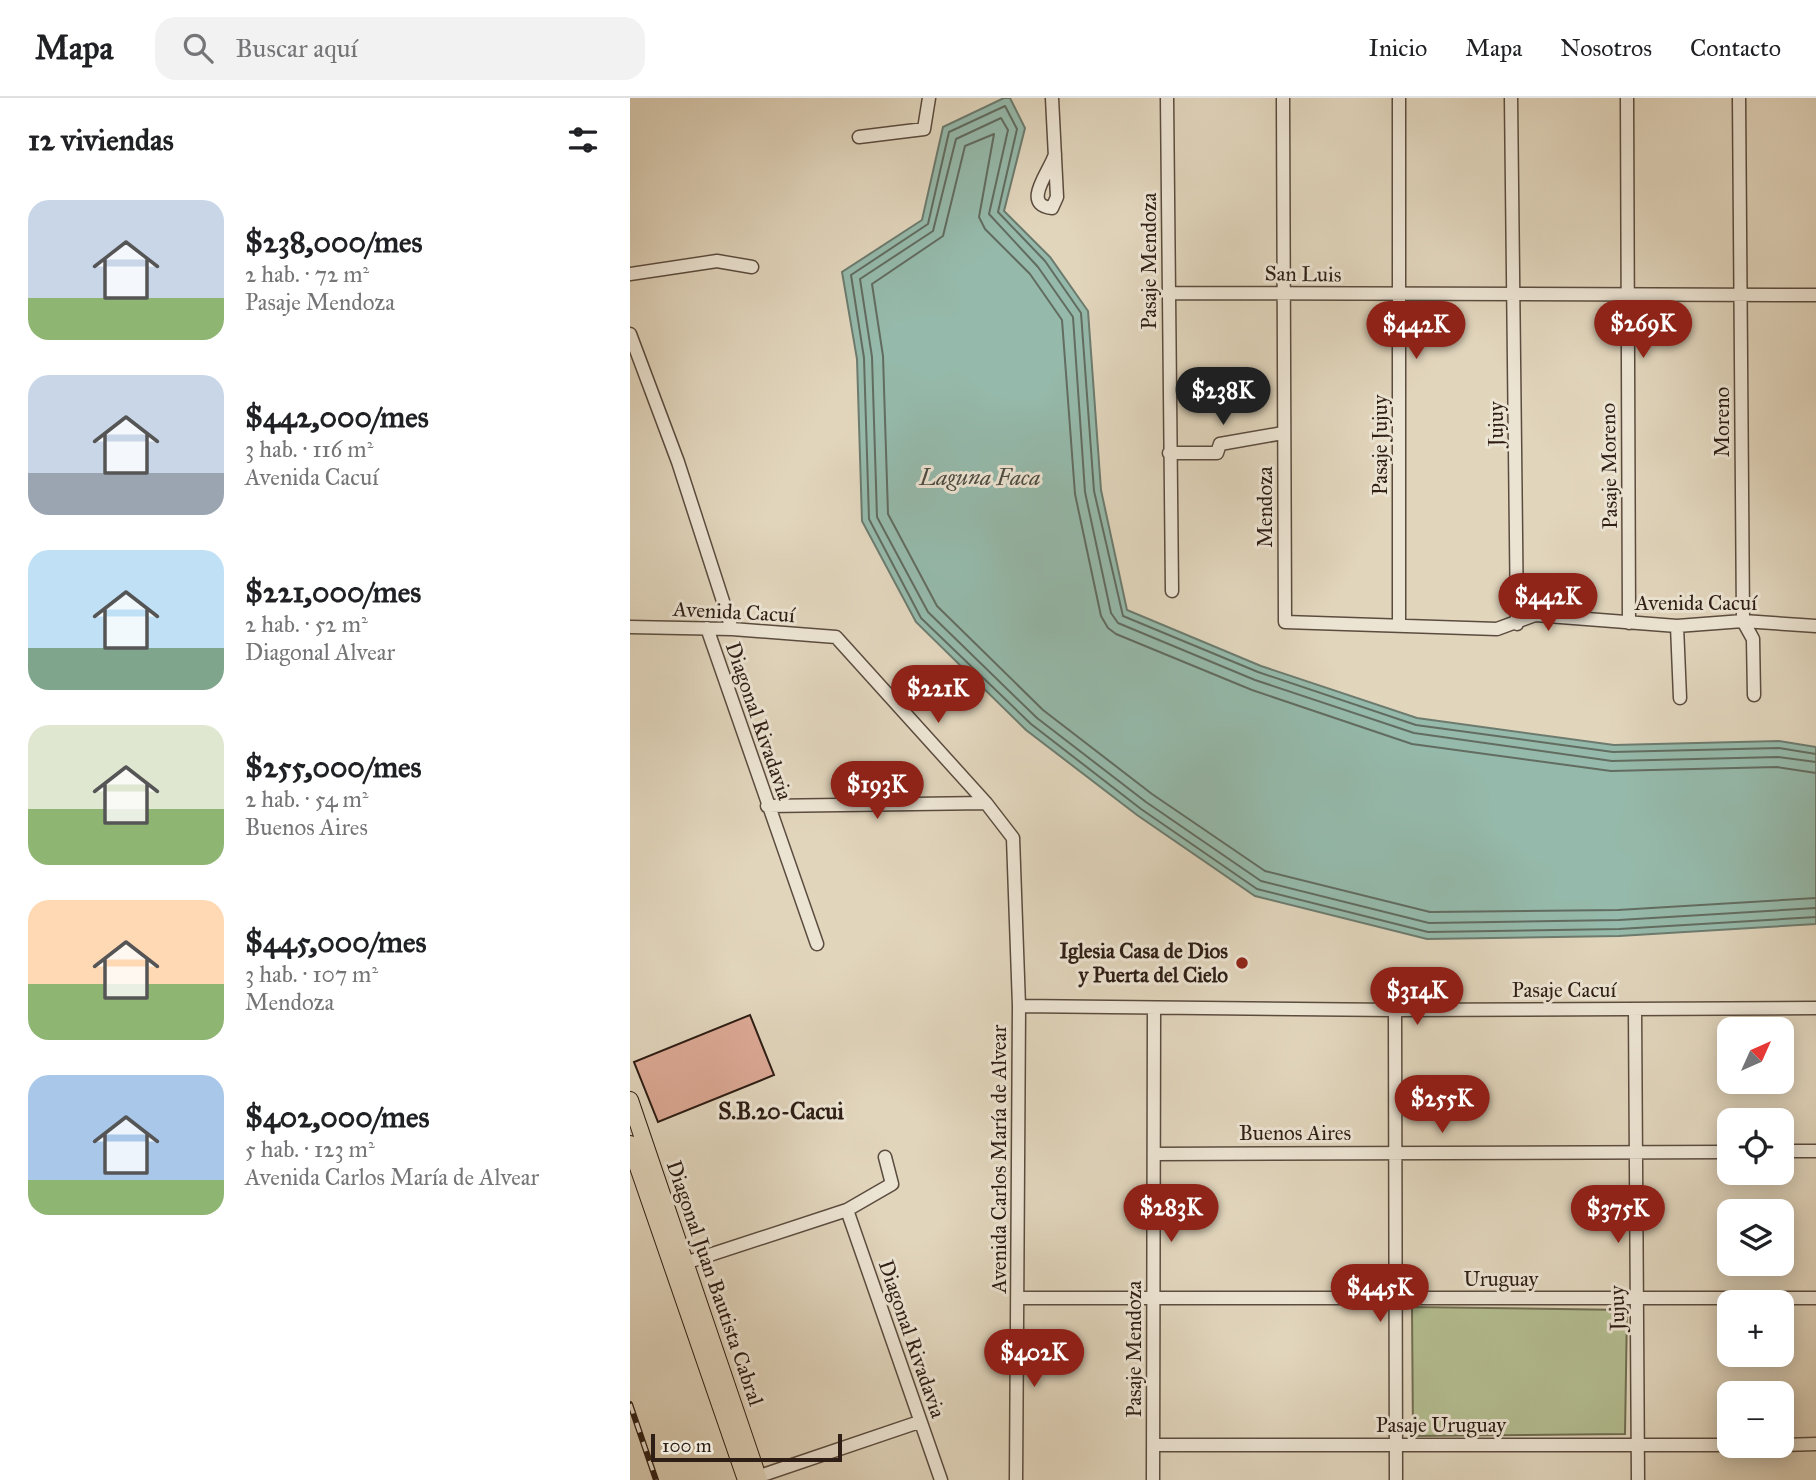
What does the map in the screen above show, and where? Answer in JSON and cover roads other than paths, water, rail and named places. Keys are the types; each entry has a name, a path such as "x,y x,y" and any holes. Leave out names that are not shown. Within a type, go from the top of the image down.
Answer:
{"main road":[{"name":"Diagonal Juan Bautista Cabral","path":"630,1100 679,1265 753,1479"},
{"name":"Diagonal Juan Bautista Cabral","path":"630,1144 679,1265"}],"street":[{"path":"859,137 924,129 929,98"},
{"path":"1052,98 1055,153"},
{"name":"Pasaje Mendoza","path":"1167,98 1172,591"},
{"name":"Mendoza","path":"1283,98 1285,622"},
{"name":"Pasaje Jujuy","path":"1399,98 1399,624"},
{"name":"Jujuy","path":"1511,98 1517,624"},
{"name":"Pasaje Moreno","path":"1627,98 1629,623"},
{"name":"Moreno","path":"1739,98 1743,621 1753,639 1754,695"},
{"path":"630,274 717,261 752,267"},
{"name":"San Luis","path":"1168,293 1816,295"},
{"name":"Diagonal Rivadavia","path":"630,334 678,462 732,629"},
{"path":"1169,453 1217,453 1220,444 1283,433"},
{"name":"Avenida Cacuí","path":"1285,622 1497,629 1517,624 1535,615 1677,626 1743,621 1816,626"},
{"path":"1677,626 1680,698"},
{"name":"Avenida Cacuí","path":"630,627 732,629 836,637 986,803"},
{"name":"Diagonal Rivadavia","path":"707,628 817,944"},
{"path":"767,806 986,803"},
{"name":"Avenida Carlos María de Alvear","path":"986,803 1013,838 1019,1006 1016,1480"},
{"name":"Pasaje Cacuí","path":"1019,1006 1395,1010 1816,1009"},
{"name":"Pasaje Mendoza","path":"1153,1480 1154,1008"},
{"name":"Jujuy","path":"1635,1009 1638,1480"},
{"path":"1395,1010 1396,1480"},
{"path":"1794,1152 1816,1151"},
{"name":"Buenos Aires","path":"1154,1154 1717,1152"},
{"path":"679,1265 847,1210 892,1184 885,1157"},
{"name":"Diagonal Rivadavia","path":"847,1210 941,1480"},
{"name":"Uruguay","path":"1017,1298 1816,1298"},
{"path":"753,1479 919,1422"},
{"path":"1794,1445 1816,1444"},
{"name":"Pasaje Uruguay","path":"1153,1445 1717,1445"}],"water":[{"name":"Laguna Faca","path":"1004,98 1010,98 1025,128 1004,211 1050,257 1088,311 1101,490 1127,610 1261,666 1417,718 1614,745 1779,741 1816,747 1816,924 1619,936 1427,939 1255,896 1137,815 1026,730 916,622 862,521 857,359 842,272 922,220 943,127"}],"railway":[{"path":"630,1404 656,1480"}],"place":[{"name":"Iglesia Casa de Dios y Puerta del Cielo","path":"1242,963"}],"district":[{"name":"S.B.20-Cacui","path":"781,1111"}]}
